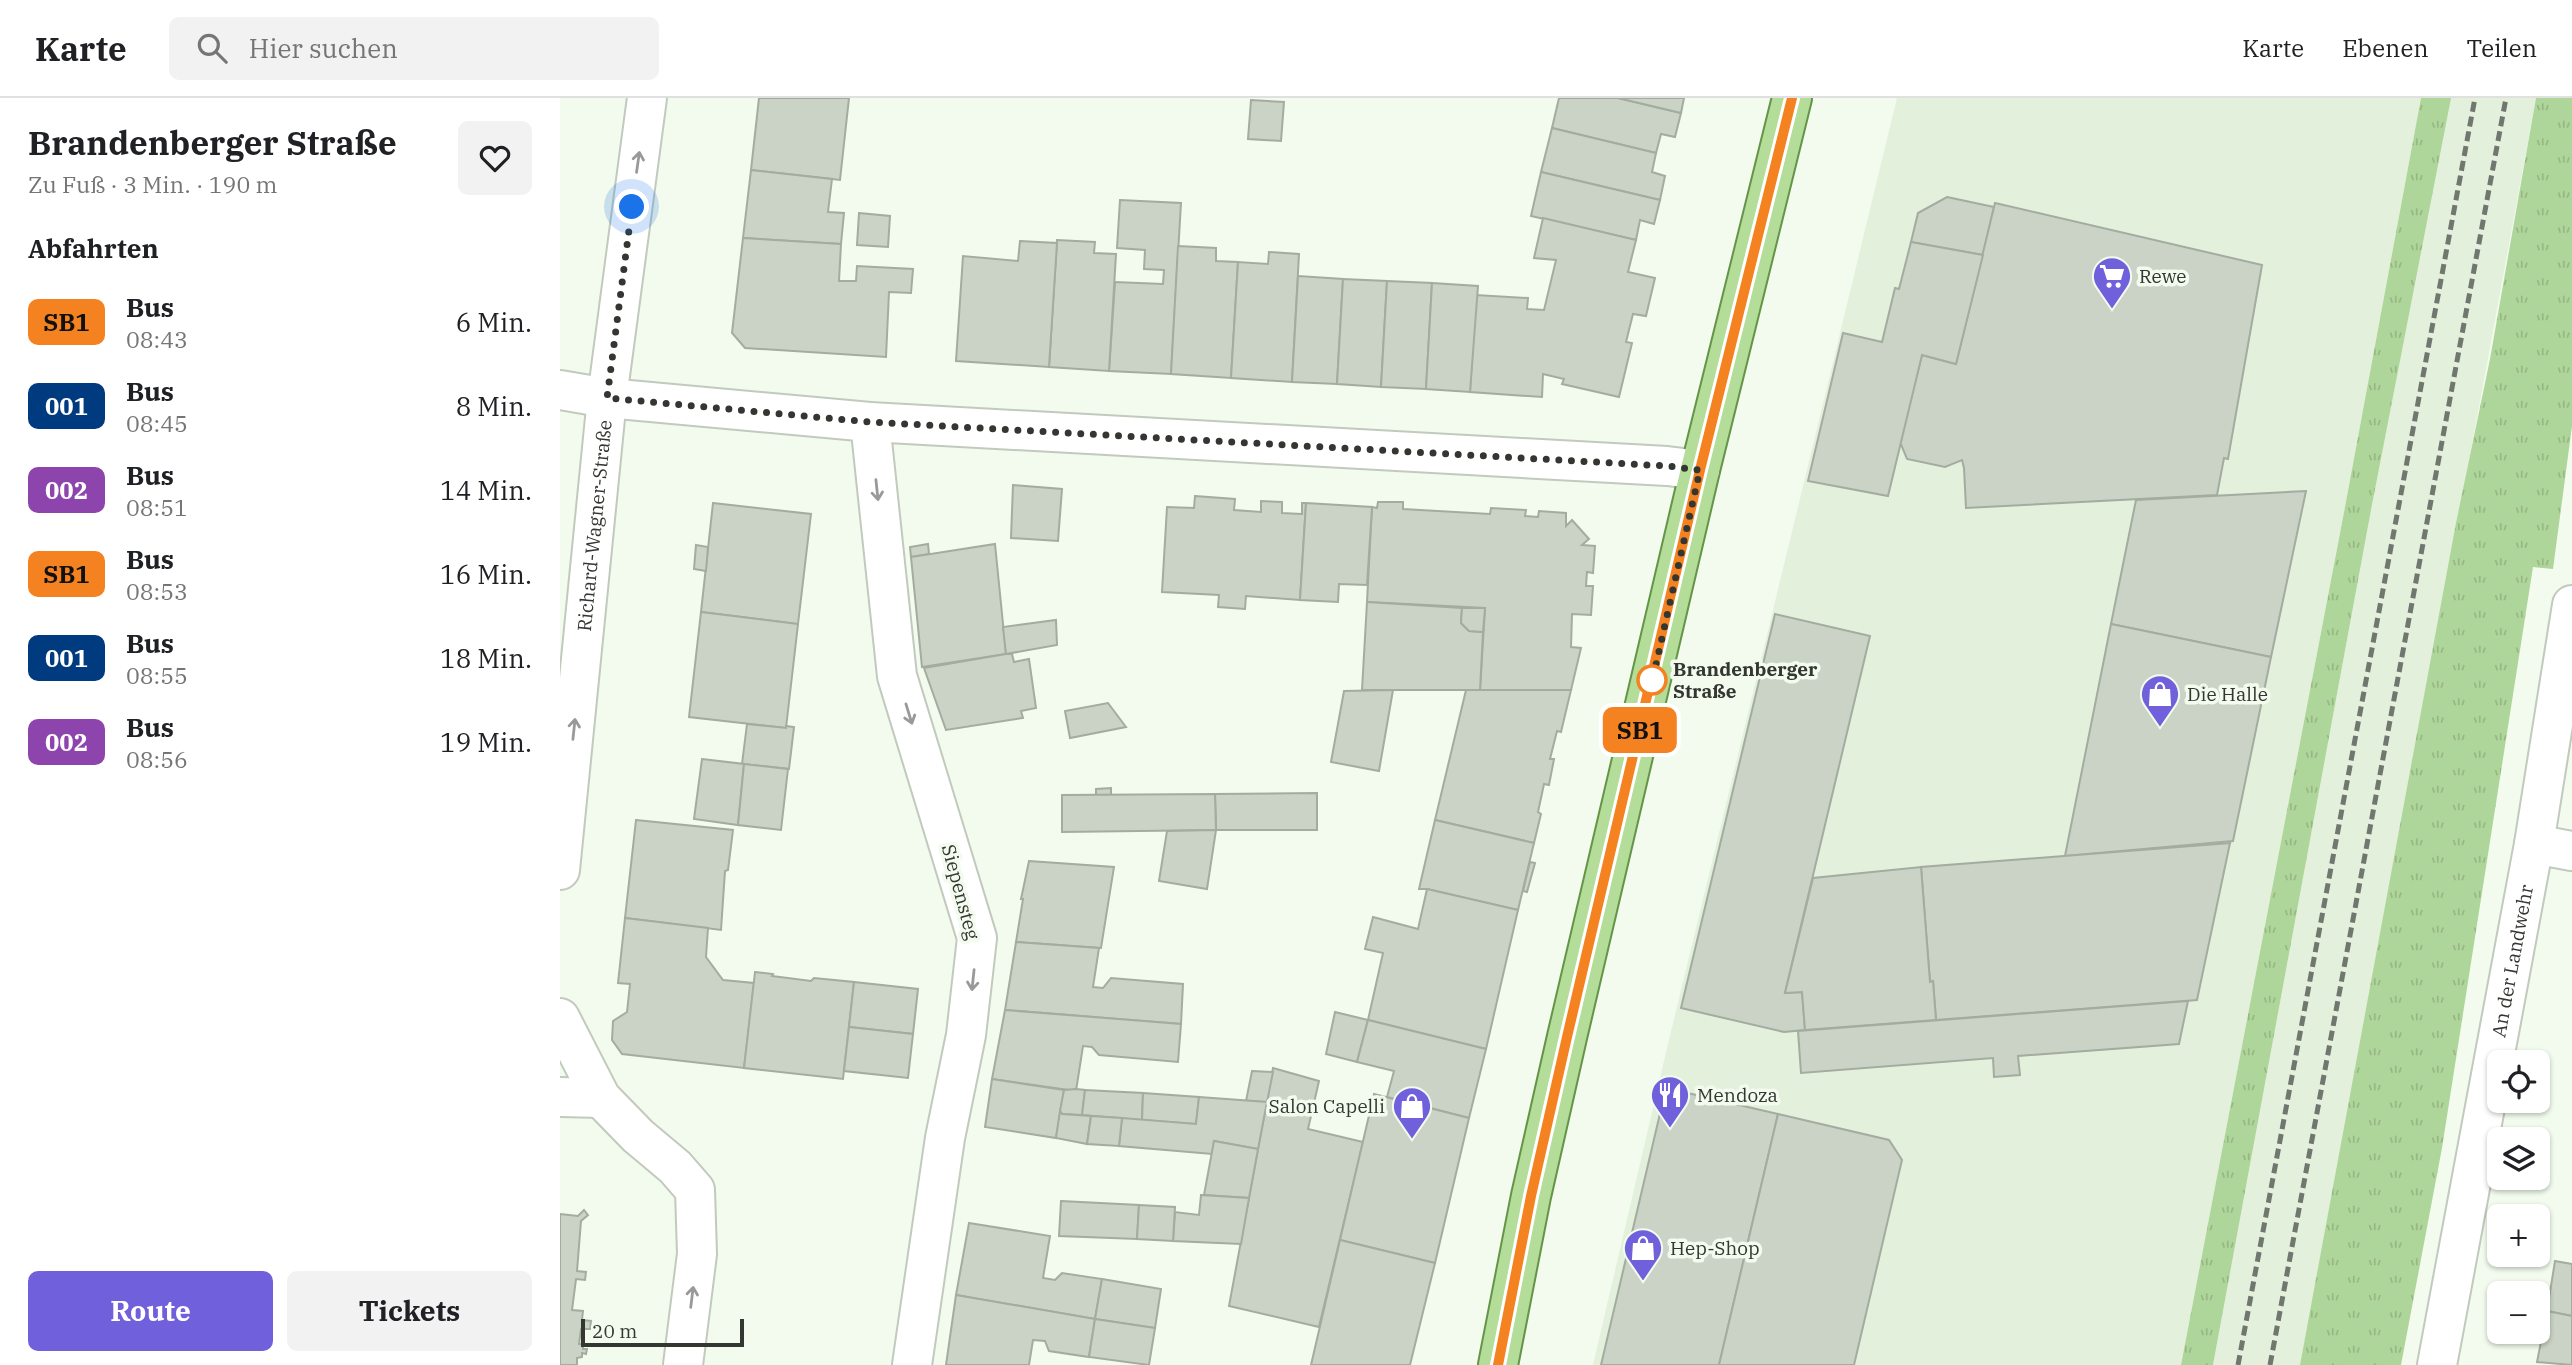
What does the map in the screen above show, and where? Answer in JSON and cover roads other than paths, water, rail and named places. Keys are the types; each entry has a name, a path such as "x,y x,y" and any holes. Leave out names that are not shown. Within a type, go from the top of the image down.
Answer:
{"main road":[{"path":"1498,1365 1531,1196 1700,470 1792,98"}],"street":[{"name":"Richard-Wagner-Straße","path":"560,870 607,398 647,98"},
{"path":"560,390 607,398 870,422 1700,470"},
{"name":"Siepensteg","path":"870,422 897,676 977,939 967,1035 945,1138 912,1365"},
{"name":"An der Landwehr","path":"2437,1365 2534,844 2572,605"},
{"path":"2534,844 2572,851"},
{"path":"560,1018 601,1098 638,1136 675,1167 695,1190 697,1254 683,1365"},
{"path":"560,1097 601,1098"}],"railway":[{"path":"2238,1365 2475,98"},
{"path":"2270,1365 2506,98"}],"place":[{"name":"Rewe","path":"2112,310"},
{"name":"Brandenberger Straße","path":"1652,680"},
{"name":"Die Halle","path":"2160,728"},
{"name":"Mendoza","path":"1670,1129"},
{"name":"Salon Capelli","path":"1412,1140"},
{"name":"Hep-Shop","path":"1643,1282"}]}
